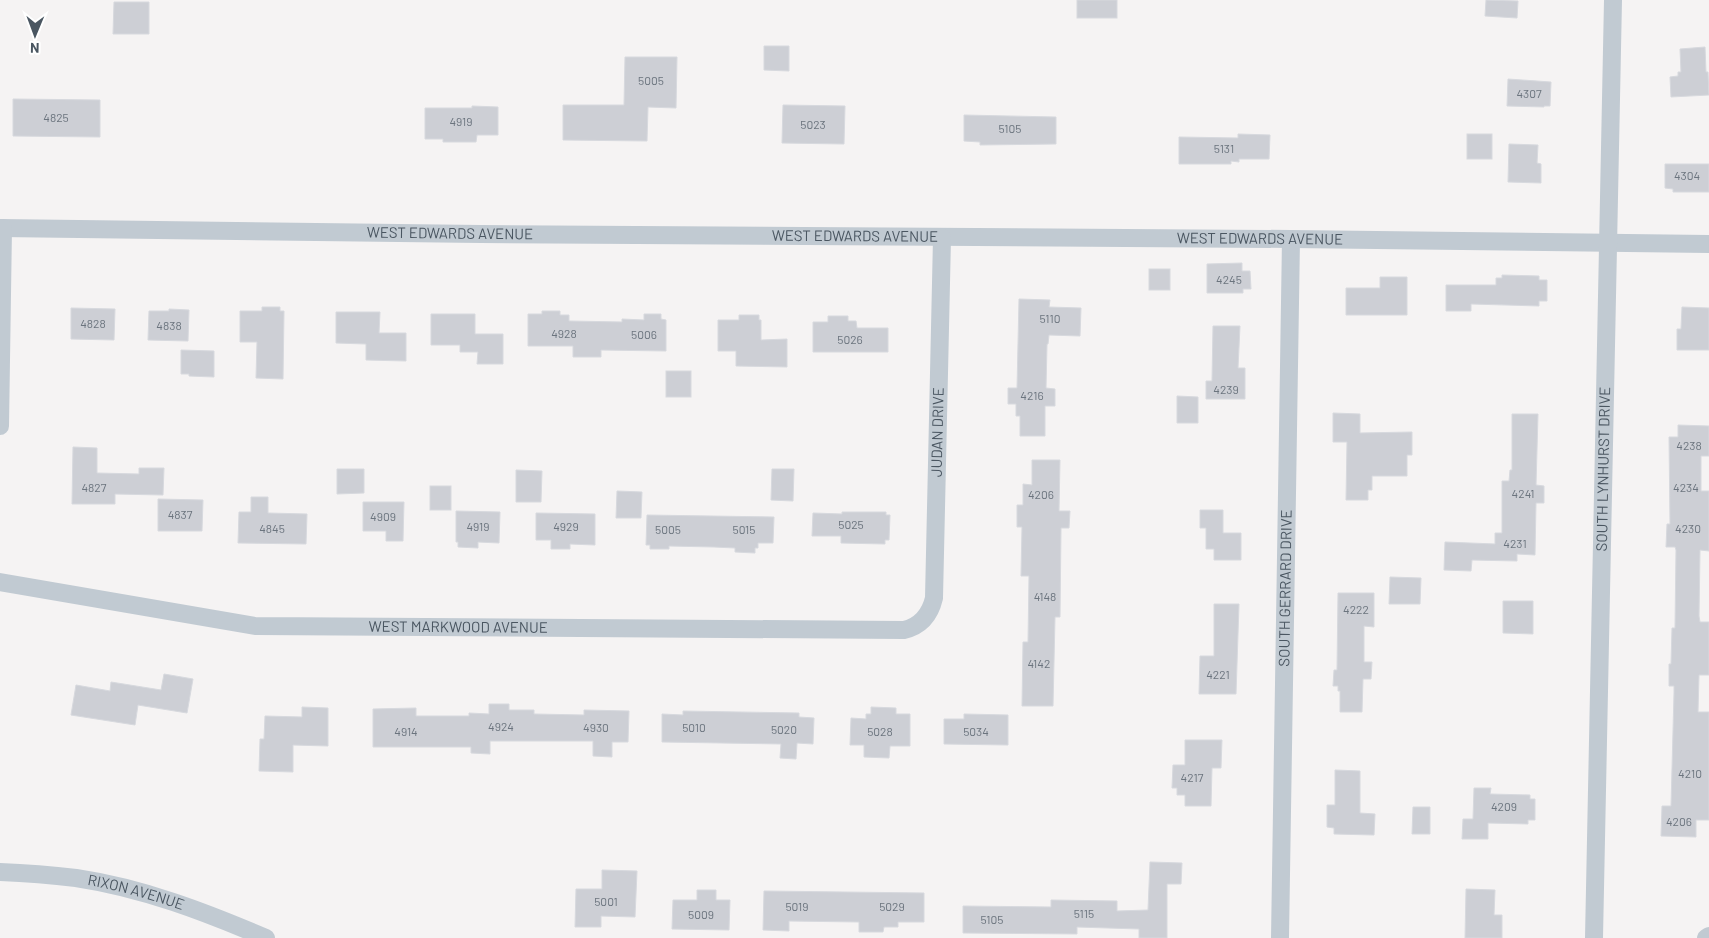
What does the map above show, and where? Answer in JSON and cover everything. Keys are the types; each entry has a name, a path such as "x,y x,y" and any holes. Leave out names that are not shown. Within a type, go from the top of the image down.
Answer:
{"street":[{"name":"SOUTH LYNHURST DRIVE","path":"1594,938 1613,0"},
{"name":"WEST EDWARDS AVENUE","path":"2,228 1709,244"},
{"path":"0,426 2,228"},
{"name":"JUDAN DRIVE","path":"920,623 930,610 934,598 942,238"},
{"name":"SOUTH GERRARD DRIVE","path":"1280,938 1291,239"},
{"name":"WEST MARKWOOD AVENUE","path":"0,582 256,626 904,630 920,623"},
{"name":"RIXON AVENUE","path":"0,872 67,877 114,886 179,903 266,938"}],"building":[{"path":"1077,0 1117,0 1117,18 1077,18"},
{"path":"1486,0 1518,1 1517,18 1485,16"},
{"path":"114,2 149,2 149,34 113,34"},
{"path":"764,46 789,46 789,71 764,70"},
{"path":"1705,47 1709,95 1671,97 1670,77 1678,76 1678,72 1681,72 1680,49"},
{"path":"625,57 677,57 676,108 648,107 647,141 563,140 563,105 624,105"},
{"path":"1508,79 1551,82 1550,106 1507,106"},
{"path":"13,99 100,100 100,137 13,136"},
{"path":"783,105 845,106 844,144 782,143"},
{"path":"472,106 498,107 498,135 477,135 476,142 443,142 443,139 425,139 425,108 472,108"},
{"path":"964,115 1056,117 1056,144 980,145 980,142 964,141"},
{"path":"1238,134 1270,135 1269,159 1239,159 1239,162 1231,161 1231,164 1179,164 1179,137 1238,138"},
{"path":"1467,134 1492,134 1492,159 1467,159"},
{"path":"1509,144 1538,145 1537,163 1541,164 1541,183 1508,182"},
{"path":"1665,164 1709,164 1709,192 1673,192 1673,189 1665,188"},
{"path":"1242,263 1242,271 1250,271 1251,289 1243,289 1243,293 1207,293 1207,264"},
{"path":"1149,269 1170,269 1170,290 1149,290"},
{"path":"1502,275 1539,276 1539,280 1547,280 1547,301 1539,301 1539,306 1471,304 1471,311 1446,311 1446,285 1496,285 1496,278 1502,278"},
{"path":"1380,277 1407,277 1407,315 1346,315 1346,288 1380,288"},
{"path":"1019,299 1050,300 1049,307 1081,308 1080,336 1049,335 1046,388 1055,389 1055,406 1045,406 1045,436 1020,436 1020,416 1016,416 1016,404 1008,404 1008,388 1017,388"},
{"path":"262,307 280,307 280,311 284,311 283,379 256,378 257,342 240,342 240,311 262,311"},
{"path":"1682,307 1709,308 1709,350 1677,350 1677,329 1681,329"},
{"path":"71,308 115,309 114,340 71,339"},
{"path":"169,309 189,310 188,341 148,340 149,311 169,311"},
{"path":"542,311 560,311 560,315 569,315 569,321 622,322 622,319 644,320 644,314 661,314 661,319 666,320 666,351 601,350 601,357 573,357 573,346 528,346 528,314 542,314"},
{"path":"336,312 380,312 379,333 406,333 406,361 366,360 366,344 336,343"},
{"path":"431,314 475,314 475,334 503,334 503,364 477,364 478,352 460,352 460,345 431,345"},
{"path":"739,315 759,315 759,320 761,320 761,340 787,339 787,367 736,366 736,351 718,351 718,320 739,320"},
{"path":"828,316 848,316 848,321 856,321 857,328 888,328 888,352 813,352 813,322 828,322"},
{"path":"1213,326 1240,326 1238,368 1245,368 1245,399 1206,399 1206,381 1212,381"},
{"path":"181,350 214,351 214,377 181,374"},
{"path":"666,371 691,371 691,397 666,397"},
{"path":"1177,396 1198,397 1198,423 1177,423"},
{"path":"1333,413 1360,414 1360,433 1412,432 1412,455 1407,455 1407,476 1372,476 1372,490 1368,490 1368,500 1346,500 1347,442 1333,442"},
{"path":"1512,414 1538,414 1536,485 1544,486 1544,503 1536,503 1535,555 1517,554 1517,561 1472,560 1471,571 1444,570 1445,542 1495,544 1495,533 1502,533 1502,481 1509,481 1510,470 1512,470"},
{"path":"1678,425 1709,426 1709,456 1701,456 1701,491 1709,491 1709,551 1700,550 1699,616 1700,622 1709,622 1709,675 1699,675 1698,712 1709,712 1709,820 1696,820 1696,837 1661,836 1662,806 1671,806 1674,686 1669,686 1669,664 1671,664 1672,628 1675,628 1676,550 1675,547 1666,547 1667,524 1670,524 1669,437 1678,437"},
{"path":"73,447 97,448 97,473 139,474 139,468 164,468 163,495 115,494 115,504 72,504"},
{"path":"1032,460 1060,460 1059,511 1070,511 1069,528 1061,528 1060,617 1055,617 1053,706 1022,706 1023,642 1028,642 1029,576 1021,576 1022,527 1017,527 1017,505 1023,505 1023,484 1032,485"},
{"path":"337,469 364,469 364,493 337,494"},
{"path":"772,469 794,469 793,501 771,500"},
{"path":"516,470 542,471 541,502 516,502"},
{"path":"430,486 451,486 451,510 430,510"},
{"path":"617,491 642,492 641,518 616,518"},
{"path":"251,497 268,497 268,513 307,514 306,544 238,543 239,512 251,512"},
{"path":"158,499 203,500 202,531 158,531"},
{"path":"363,502 404,502 403,541 386,541 386,531 363,531"},
{"path":"1200,510 1223,510 1223,533 1241,533 1241,560 1214,560 1214,549 1206,549 1206,528 1200,528"},
{"path":"456,511 500,512 499,543 478,542 478,548 458,547 458,542 456,542"},
{"path":"842,512 886,512 886,515 890,515 889,540 885,540 885,544 841,543 841,536 812,536 813,513 842,514"},
{"path":"536,513 595,514 595,545 570,544 570,549 551,549 551,540 536,540"},
{"path":"647,515 774,517 773,543 758,543 755,553 735,552 735,548 714,547 669,546 669,549 650,549 650,545 646,545"},
{"path":"1390,577 1421,578 1420,604 1389,604"},
{"path":"1338,593 1374,593 1374,627 1364,626 1364,662 1372,662 1371,679 1363,679 1362,712 1340,712 1340,691 1338,691 1338,686 1333,686 1334,670 1337,670"},
{"path":"1503,601 1533,601 1533,634 1503,633"},
{"path":"1214,604 1239,604 1236,694 1199,694 1200,656 1214,656"},
{"path":"164,674 193,679 187,713 138,705 135,725 71,715 76,685 110,691 111,682 161,690"},
{"path":"489,704 509,704 509,710 534,710 534,714 584,715 584,710 629,711 628,742 612,742 612,757 593,756 593,741 490,741 490,754 471,753 471,747 373,747 373,709 416,708 416,716 469,716 469,713 489,714"},
{"path":"302,707 328,708 328,746 293,745 293,772 259,771 260,739 264,739 265,716 302,717"},
{"path":"871,707 896,708 896,714 910,714 910,746 890,746 889,758 864,757 864,745 850,745 851,718 866,719 866,714 871,714"},
{"path":"683,711 799,713 799,717 814,718 813,744 797,743 796,759 780,758 781,744 662,742 662,714 683,715"},
{"path":"964,714 1008,715 1008,745 944,744 944,719 964,719"},
{"path":"1185,740 1222,740 1221,768 1212,768 1211,806 1185,806 1185,795 1177,795 1177,788 1172,788 1173,765 1185,765"},
{"path":"1335,770 1360,771 1360,813 1375,814 1374,835 1334,834 1334,828 1327,827 1327,805 1335,805"},
{"path":"1474,788 1491,788 1490,794 1530,795 1530,799 1535,799 1535,820 1528,820 1528,824 1488,823 1488,839 1462,839 1463,819 1473,819"},
{"path":"1413,807 1430,807 1430,834 1412,834"},
{"path":"1150,862 1182,863 1181,884 1167,884 1167,938 1139,938 1139,929 1077,927 1077,934 963,933 963,906 1051,907 1051,900 1117,901 1117,911 1148,910"},
{"path":"602,870 637,871 635,917 601,916 601,927 575,927 576,889 602,889"},
{"path":"1466,889 1495,890 1494,915 1502,915 1502,938 1465,938"},
{"path":"697,890 716,890 716,900 730,900 729,930 672,929 673,900 697,900"},
{"path":"764,891 924,893 924,922 898,922 898,927 884,927 883,932 859,932 859,922 789,921 789,931 763,930"}]}
